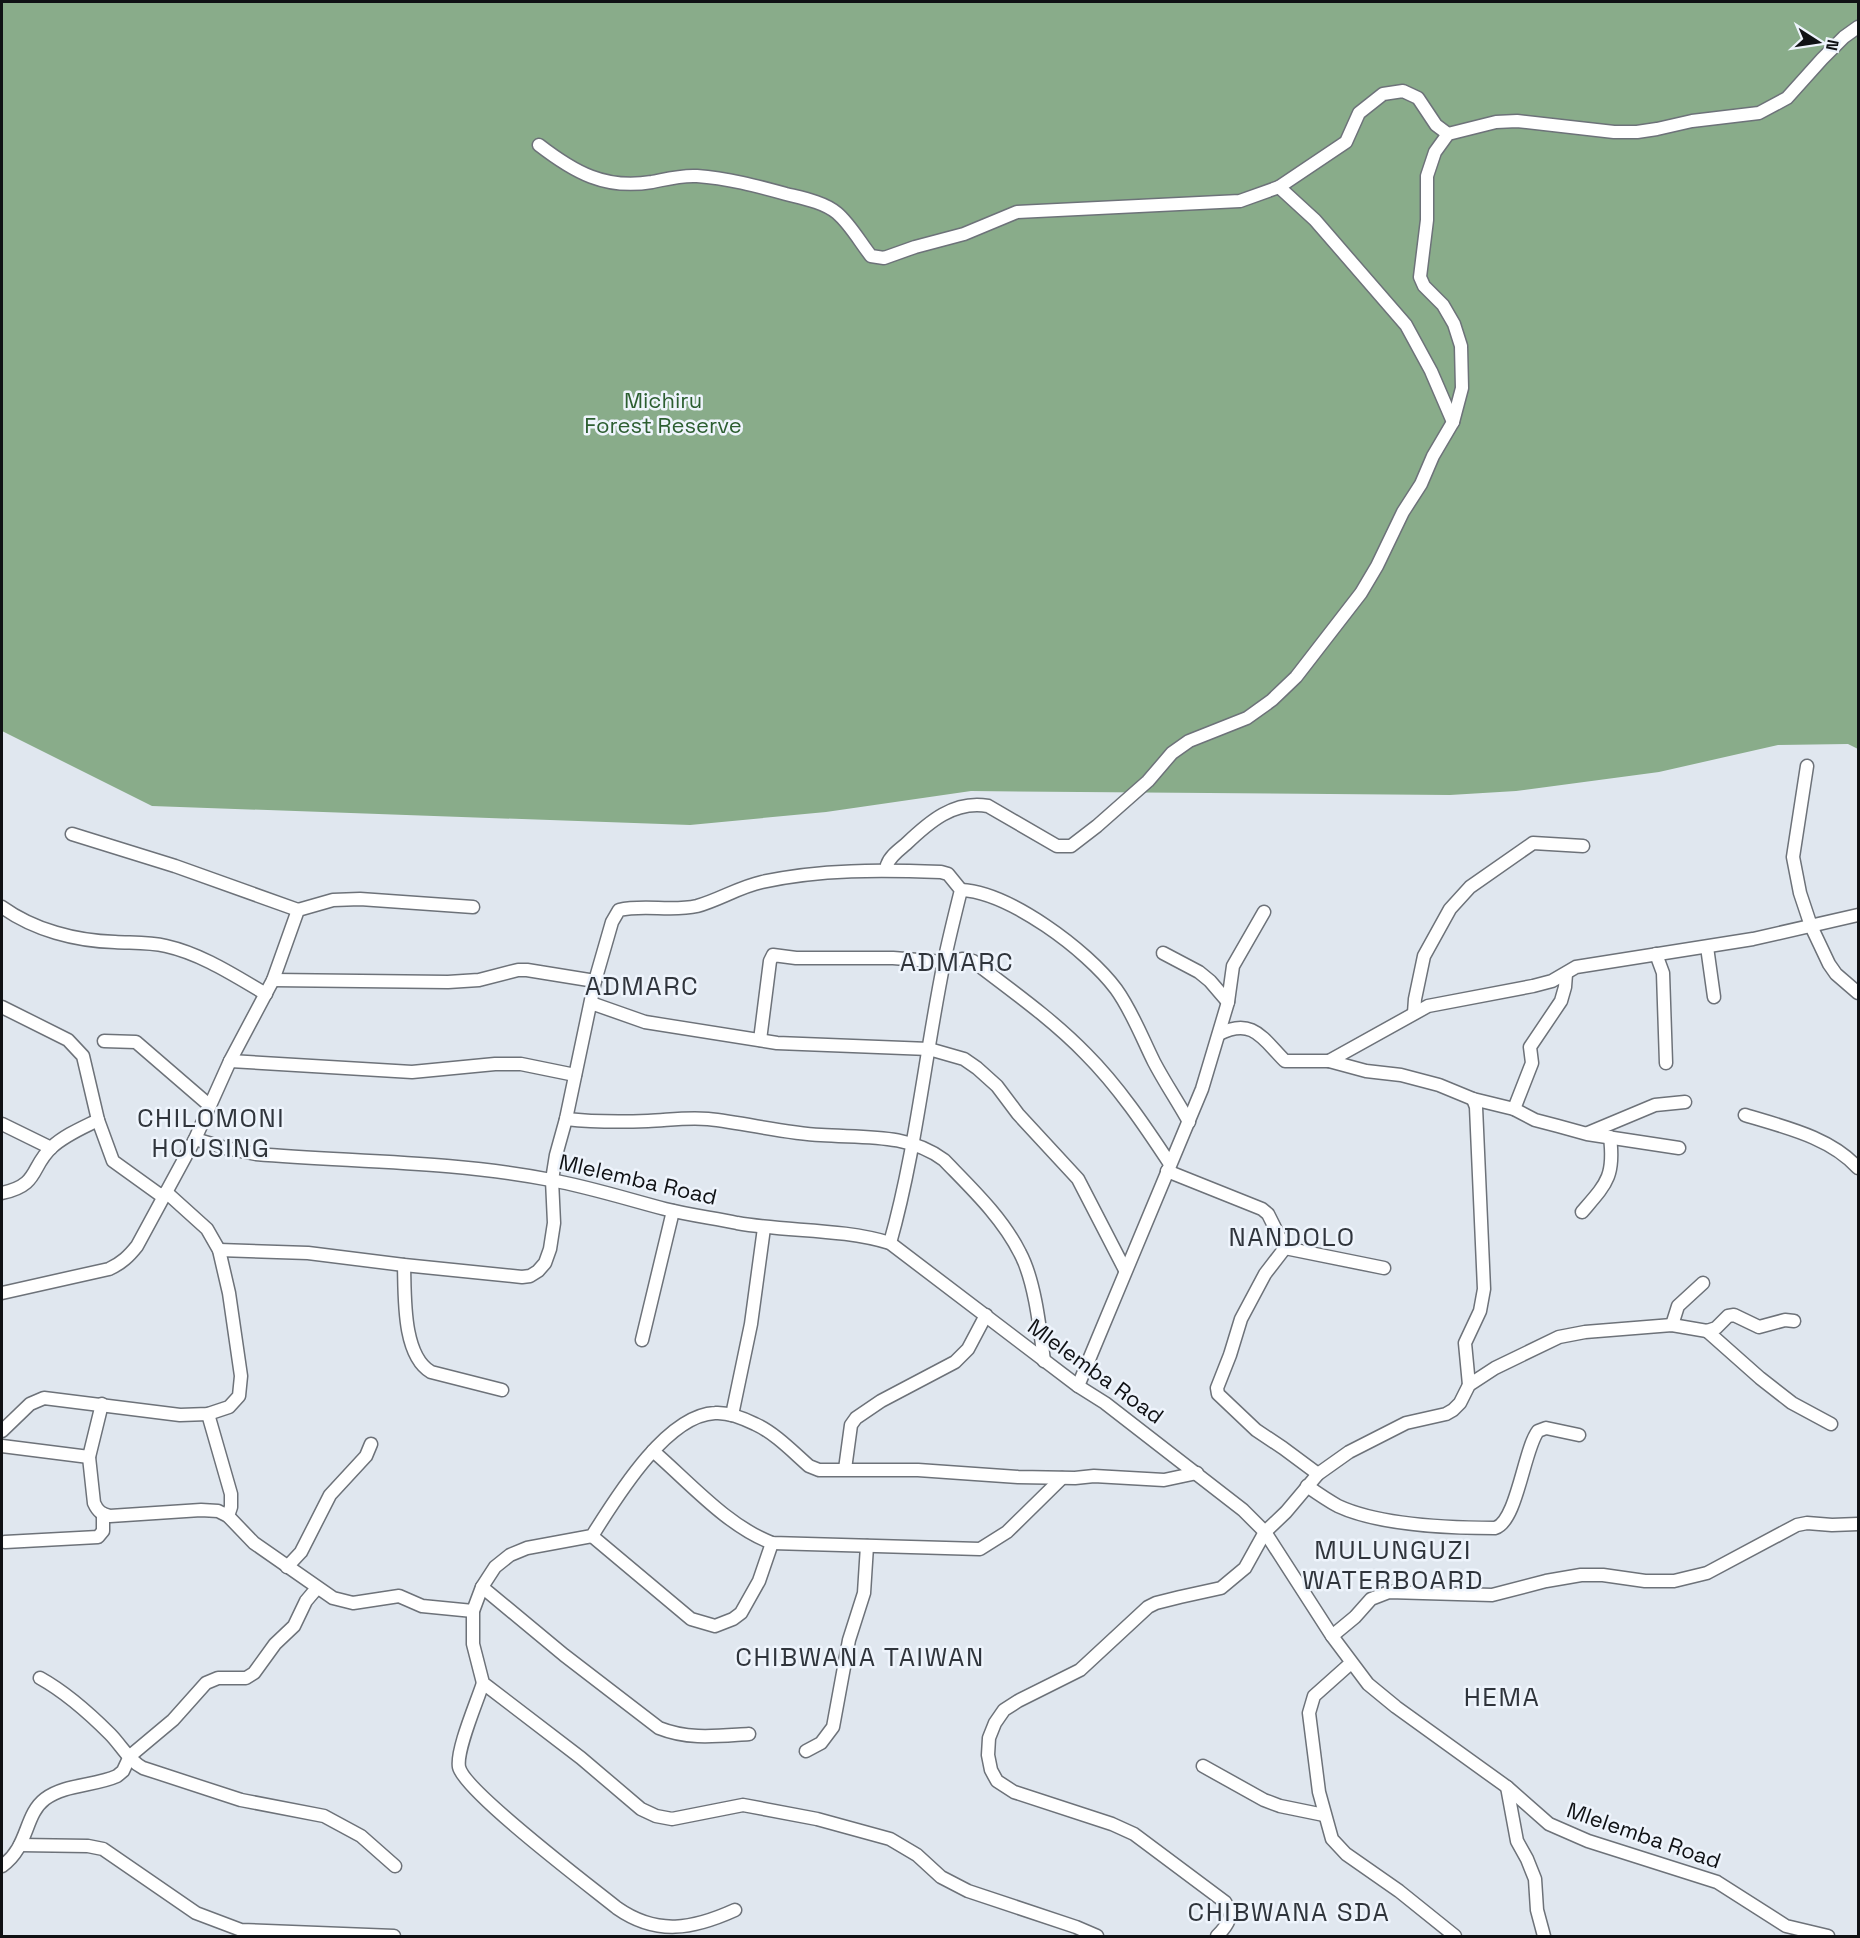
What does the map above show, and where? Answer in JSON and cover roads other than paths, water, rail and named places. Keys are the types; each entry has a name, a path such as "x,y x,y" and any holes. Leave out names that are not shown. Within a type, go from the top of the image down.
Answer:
{"street":[{"path":"889,870 887,865 893,855 935,819 953,808 978,804 988,806 1057,846 1071,846 1148,781 1172,753 1189,741 1247,718 1272,700 1296,677 1361,593 1453,422 1462,388 1461,346 1454,324 1443,305 1424,286 1420,277 1427,220 1427,176 1435,152 1448,134 1496,122 1517,121 1614,132 1637,132 1692,120 1759,113 1787,98 1844,37 1858,27"},
{"path":"538,145 577,172 610,182 650,182 671,177 694,176 716,178 819,204 837,213 871,255 877,258 964,234 1017,212 1240,201 1279,187 1346,142 1359,113 1383,94 1403,91 1418,98 1436,125 1448,134"},
{"path":"1279,187 1315,220 1406,325 1431,371 1453,422"},
{"path":"1807,766 1793,856 1800,893 1811,926 1829,964 1836,974 1858,993"},
{"path":"72,834 175,866 298,910 333,900 360,899 473,907"},
{"path":"1414,1013 1424,956 1450,909 1470,887 1533,843 1583,846"},
{"path":"219,1250 308,1253 522,1277 530,1276 538,1271 550,1249 554,1223 552,1180 595,981 612,922 619,910 638,907 696,906 745,886 784,877 889,870 941,872 948,874 961,890 986,893 1026,913 1099,970 1126,1004 1156,1065 1189,1122"},
{"path":"890,1243 912,1143 944,962 961,890"},
{"path":"2,907 37,926 76,938 156,944 180,950 221,968 266,993"},
{"path":"2,1293 110,1269 121,1263 137,1246 195,1139 230,1061 273,980 298,910"},
{"path":"1078,1386 1202,1089 1228,1002 1233,966 1264,912"},
{"path":"1329,1061 1428,1006 1552,981 1576,967 1707,946 1858,915"},
{"path":"1707,946 1714,997"},
{"path":"1163,953 1199,972 1228,1002"},
{"path":"1656,954 1664,983 1665,1063"},
{"path":"760,1040 770,961 773,955 796,958 973,961 1064,1033 1088,1056 1148,1132 1169,1167 1262,1209 1268,1214 1285,1248"},
{"path":"273,980 448,982 479,980 518,970 527,970 595,981"},
{"path":"1514,1109 1532,1063 1530,1047 1561,1001 1566,974"},
{"path":"591,1003 645,1022 760,1040 810,1046 929,1049 964,1059 997,1086 1018,1114 1058,1155 1084,1187 1125,1270"},
{"path":"2,1007 68,1040 76,1047 86,1065 98,1120 113,1161 165,1194 207,1229 219,1250 231,1304 241,1376 241,1387 234,1403 208,1414 169,1414 44,1398 30,1404 2,1431"},
{"path":"1219,1034 1229,1028 1247,1028 1255,1030 1285,1061 1329,1061 1366,1071 1401,1074 1439,1085 1473,1099 1514,1109 1535,1120 1587,1134 1679,1148"},
{"path":"104,1041 132,1040 136,1042 209,1105"},
{"path":"230,1061 412,1072 495,1064 520,1064 575,1075"},
{"path":"1469,1385 1465,1343 1480,1311 1484,1289 1476,1107 1473,1099"},
{"path":"1587,1134 1655,1105 1685,1102"},
{"path":"1745,1115 1824,1142 1837,1149 1858,1168"},
{"path":"566,1119 649,1121 684,1118 708,1119 802,1133 879,1137 912,1143 935,1153 995,1214 1014,1241 1028,1272 1044,1361"},
{"path":"2,1193 26,1184 51,1148 98,1120"},
{"path":"2,1124 51,1148"},
{"path":"1582,1212 1606,1185 1611,1166 1610,1137"},
{"name":"Mlelemba Road","path":"195,1139 256,1154 444,1164 552,1180 672,1211 764,1228 861,1235 890,1243 1044,1361 1106,1403 1243,1510 1265,1532 1332,1636 1368,1684 1507,1787 1538,1815 1561,1830 1609,1849 1717,1882 1786,1926 1828,1936"},
{"path":"642,1340 672,1211"},
{"path":"732,1415 751,1324 764,1228"},
{"path":"1285,1248 1384,1268"},
{"path":"1285,1248 1265,1274 1241,1319 1217,1388 1218,1394 1256,1430 1318,1474"},
{"path":"404,1265 411,1344 424,1368 431,1372 502,1390"},
{"path":"1672,1324 1678,1306 1703,1283"},
{"path":"845,1469 850,1425 856,1418 881,1401 955,1362 968,1349 986,1315"},
{"path":"1217,1936 1229,1922 1230,1911 1225,1902 1143,1840 1124,1828 1006,1788 997,1781 991,1770 988,1755 989,1738 1004,1710 1080,1670 1148,1607 1180,1597 1213,1591 1231,1582 1251,1560 1265,1532 1286,1512 1318,1474 1349,1452 1406,1423 1446,1414 1453,1410 1469,1385 1495,1368 1560,1337 1584,1332 1672,1324 1707,1331 1716,1328 1728,1316 1734,1315 1759,1327 1785,1320 1794,1321"},
{"path":"1707,1331 1792,1403 1831,1424"},
{"path":"102,1404 89,1457 94,1503 97,1510 103,1514 111,1516 218,1511 228,1516 254,1543 333,1598 353,1603 399,1596 422,1605 473,1611"},
{"path":"735,1910 691,1926 638,1921 617,1908 488,1801 462,1775 459,1761 463,1743 483,1683 473,1644 473,1611 482,1587 495,1567 510,1555 527,1548 592,1536 618,1494 653,1451 687,1421 713,1413 732,1415 761,1427 815,1469 918,1470 1018,1478 1094,1476 1164,1480 1197,1473"},
{"path":"208,1414 230,1488 232,1502 228,1516"},
{"path":"1307,1486 1340,1506 1371,1516 1424,1524 1495,1528 1502,1524 1515,1498 1529,1450 1538,1431 1546,1428 1579,1435"},
{"path":"287,1567 301,1552 330,1495 366,1456 371,1444"},
{"path":"2,1446 89,1457"},
{"path":"653,1451 736,1524 772,1543 980,1549 1007,1532 1062,1478"},
{"path":"5,1542 98,1537 103,1531 103,1514"},
{"path":"1332,1636 1355,1617 1371,1599 1389,1592 1492,1595 1546,1581 1581,1575 1603,1575 1637,1581 1674,1581 1707,1573 1797,1525 1807,1523 1858,1524"},
{"path":"592,1536 691,1619 716,1626 734,1619 741,1613 759,1581 772,1543"},
{"path":"806,1751 821,1743 833,1727 849,1640 864,1593 867,1545"},
{"path":"482,1587 564,1655 659,1728 671,1733 698,1738 749,1734"},
{"path":"2,1866 10,1860 20,1845 37,1808 47,1798 117,1776 123,1771 130,1756 173,1720 206,1683 218,1678 246,1678 254,1674 275,1644 294,1626 306,1601 317,1588"},
{"path":"1351,1663 1318,1691 1310,1706 1314,1752 1324,1815 1332,1839 1346,1854 1399,1891 1455,1936"},
{"path":"40,1678 74,1700 110,1734 136,1765 151,1772 241,1800 324,1816 361,1836 395,1866"},
{"path":"483,1683 648,1813 672,1819 743,1805 817,1819 890,1839 917,1855 941,1878 1097,1936"},
{"path":"1203,1766 1264,1800 1280,1806 1324,1815"},
{"path":"1507,1787 1517,1841 1535,1879 1537,1910 1544,1936"},
{"path":"20,1845 88,1846 103,1850 196,1913 241,1934 394,1936"},
{"path":"1786,1926 1794,1936"}],"district":[{"name":"ADMARC","path":"957,962"},
{"name":"ADMARC","path":"642,986"},
{"name":"CHILOMONI HOUSING","path":"211,1133"},
{"name":"NANDOLO","path":"1292,1237"},
{"name":"MULUNGUZI WATERBOARD","path":"1393,1564"},
{"name":"CHIBWANA TAIWAN","path":"860,1657"},
{"name":"HEMA","path":"1502,1697"},
{"name":"CHIBWANA SDA","path":"1289,1912"}],"park label":[{"name":"Michiru Forest Reserve","path":"663,413"}]}
